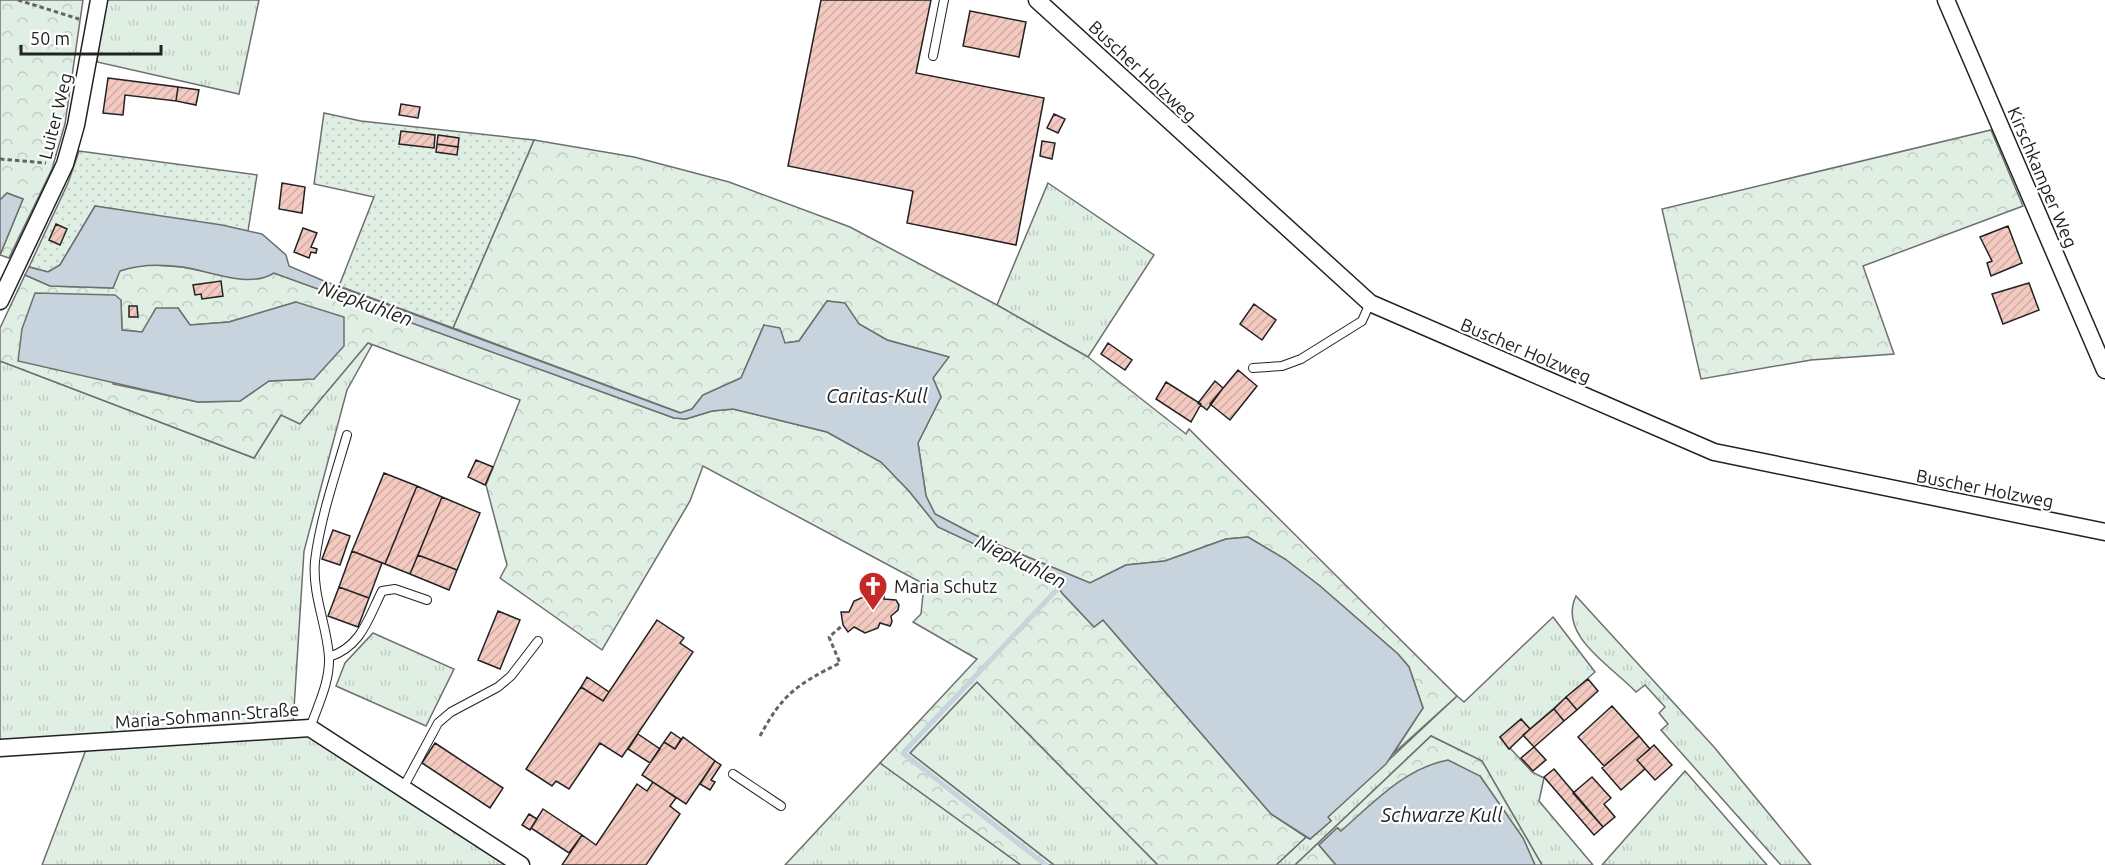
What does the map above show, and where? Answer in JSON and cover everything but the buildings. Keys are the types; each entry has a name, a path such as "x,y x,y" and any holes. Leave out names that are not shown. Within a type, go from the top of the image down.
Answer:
{"street":[{"name":"Luiter Weg","path":"0,301 65,164 76,125 99,0"},
{"name":"Buscher Holzweg","path":"1037,0 1370,303 1714,452 2105,532"},
{"name":"Kirschkamper Weg","path":"1946,0 2105,370"},
{"name":"Maria-Sohmann-Straße","path":"0,748 310,728 521,865"}],"lane":[{"path":"933,56 944,0"},
{"path":"1253,368 1282,366 1301,359 1362,321 1370,303"},
{"path":"310,728 327,682 329,657 315,590 315,562 321,527 347,435"},
{"path":"329,657 343,652 358,639 382,591 395,589 427,600"},
{"path":"403,788 438,723 451,712 498,687 511,676 538,641"},
{"path":"734,774 781,806"}],"path":[{"path":"18,0 95,25"},
{"path":"0,159 65,164"},
{"path":"760,736 774,710 793,688 840,663 829,637 843,625"}],"green space":[{"path":"0,0 83,0 65,124 52,169 9,258 0,255 23,199 7,193 0,200"},
{"path":"104,0 259,0 239,94 97,62"},
{"path":"324,113 361,121 534,140 453,328 339,286 374,197 314,184"},
{"path":"1991,130 2023,206 1863,266 1894,354 1811,360 1701,379 1662,209"},
{"path":"534,140 634,157 729,182 850,227 997,305 1088,357 1186,434 1189,429 1457,696 1393,754 1423,708 1409,667 1398,654 1320,586 1285,559 1248,537 1226,539 1165,561 1126,565 1090,583 975,535 935,514 926,496 918,443 941,397 933,378 948,357 887,340 859,324 844,303 827,301 799,341 785,343 764,325 741,378 703,395 692,409 681,413 453,328"},
{"path":"79,151 257,175 248,231 95,206 60,265 48,272 29,267 68,183"},
{"path":"1048,183 1154,255 1088,357 997,305"},
{"path":"139,264 182,267 242,279 274,273 674,418 686,419 712,411 733,409 827,432 881,462 909,491 938,527 1056,582 1062,593 1094,627 1103,620 1271,814 1306,837 1276,865 1158,865 977,682 910,753 1054,865 1021,865 880,763 977,659 913,622 921,614 924,584 703,466 690,501 602,650 500,578 507,565 486,485 520,400 368,343 300,424 281,415 254,458 0,361 0,328 25,275 50,286 113,288 119,271","holes":["121,300 122,330 142,332 178,308 190,325 229,322 296,302 314,379 269,381 240,401 198,402 113,384"]},
{"path":"367,342 372,345 347,390 304,551 293,724 0,742 0,361 254,458 281,415"},
{"path":"1576,596 1714,747 1811,865 1781,865 1661,730 1668,724 1659,713 1665,707 1645,685 1636,692 1590,650 1574,624 1572,611"},
{"path":"1553,617 1595,672 1530,729 1521,719 1500,737 1532,772 1544,778 1539,801 1593,865 1542,865 1482,761 1431,736 1295,865 1276,865 1306,837 1310,839 1331,821 1328,817 1457,696 1464,702"},
{"path":"373,633 454,669 426,726 336,686 345,663"},
{"path":"977,682 1158,865 1054,865 910,753"},
{"path":"310,733 507,865 42,865 87,747"},
{"path":"1431,736 1482,761 1542,865 1535,865 1523,838 1480,776 1340,831 1338,828 1319,845 1336,865 1295,865"},
{"path":"880,763 1021,865 785,865"},
{"path":"1685,771 1767,865 1602,865"}],"water":[{"path":"7,193 23,199 0,255 0,200"},
{"path":"95,206 222,225 262,234 286,255 289,266 324,281 680,413 692,409 703,395 741,378 764,325 780,328 785,343 799,341 827,301 845,303 859,324 887,340 949,357 933,378 941,397 918,443 926,496 935,514 975,535 1090,583 1126,565 1165,561 1226,539 1248,537 1285,559 1320,586 1398,654 1409,667 1423,708 1386,764 1328,817 1331,821 1310,839 1271,814 1103,620 1094,627 1062,593 1056,582 938,527 909,491 881,462 827,432 733,409 712,411 686,419 674,418 274,273 264,278 241,279 183,267 143,266 120,271 113,288 50,286 25,275 29,267 48,272 60,265"},
{"path":"35,293 115,295 121,300 122,330 142,332 156,308 178,308 190,325 229,322 296,302 344,317 344,346 314,379 269,381 240,401 198,402 18,361 22,329"},
{"name":"Schwarze Kull","path":"1448,760 1480,776 1523,838 1535,865 1336,865 1319,845 1337,828 1341,831 1390,788 1432,764"}],"waterway":[{"name":"Niepkuhlen","path":"1046,865 903,753 1064,582"}],"place":[{"name":"Maria Schutz","path":"873,612"}],"water label":[{"name":"Caritas-Kull","path":"877,395"}]}
